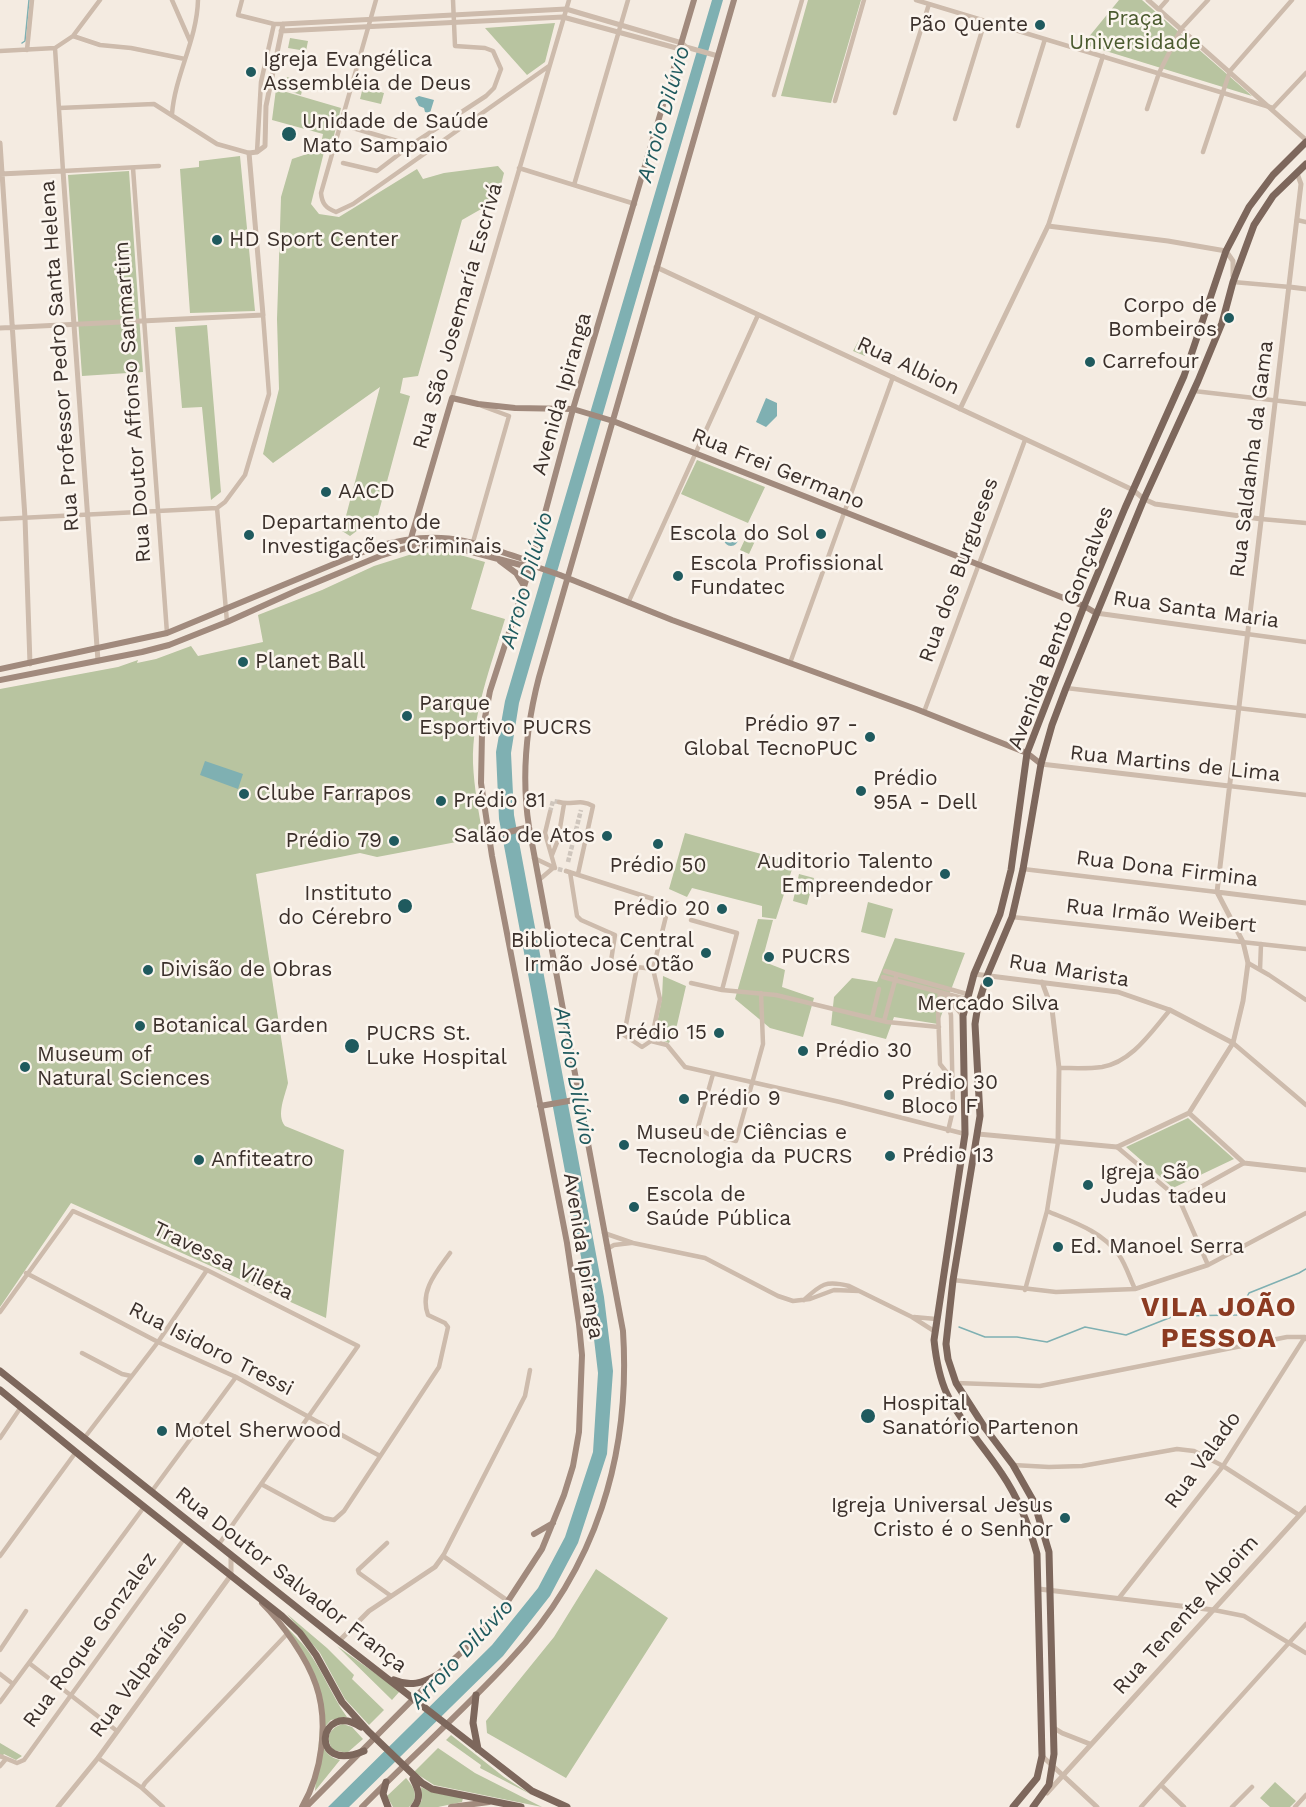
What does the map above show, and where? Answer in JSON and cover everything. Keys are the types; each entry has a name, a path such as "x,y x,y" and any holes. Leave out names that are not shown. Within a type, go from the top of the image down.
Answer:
{"main road":[{"name":"Avenida Ipiranga","path":"304,1807 364,1751 437,1675 482,1633 508,1601 538,1557 554,1522 573,1466 579,1432 582,1355 567,1243 489,837 481,783 482,733 490,691 524,586 534,566 573,409 685,47 694,0"},
{"name":"Avenida Ipiranga","path":"362,1807 443,1721 476,1695 512,1659 560,1598 579,1566 594,1531 614,1463 620,1424 623,1331 576,1100 539,881 525,828 524,768 530,711 610,420 715,56 734,0"},
{"name":"Avenida Bento Gonçalves","path":"1012,1807 1037,1778 1042,1756 1037,1554 1029,1525 1002,1473 947,1395 938,1368 934,1331 965,1134 963,1016 974,974 1000,914 1011,870 1027,753 1084,606 1185,376 1226,251 1250,207 1274,175 1306,141"},
{"name":"Avenida Bento Gonçalves","path":"1033,1807 1049,1785 1053,1767 1049,1552 1034,1502 1013,1465 985,1428 956,1383 946,1344 953,1280 980,1116 975,1024 978,1005 987,976 1012,917 1023,869 1041,764 1066,688 1144,499 1194,391 1222,322 1233,282 1254,225 1273,196 1306,164"},
{"name":"Rua Frei Germano","path":"452,398 478,404 515,408 573,409 610,420 1084,606"},
{"name":"Rua São Josemaría Escrivá","path":"411,538 452,398"},
{"path":"0,680 169,645 380,556 439,537"},
{"path":"0,669 167,633 375,547 411,538 439,537 473,542 523,559 534,566 628,603 924,712 1027,753 1041,764"},
{"path":"409,547 431,545 453,547 521,565 534,566"},
{"path":"495,558 516,573 524,586"},
{"path":"265,593 269,603"},
{"name":"Rua Santa Maria","path":"1084,606 1096,613"},
{"path":"489,837 525,828"},
{"path":"540,1106 576,1100"},
{"name":"Rua Doutor Salvador França","path":"0,1371 339,1641 532,1791 567,1807"},
{"name":"Rua Doutor Salvador França","path":"0,1390 231,1575 266,1607 287,1634 309,1667 317,1686 322,1713 317,1771 304,1807"},
{"path":"534,1534 554,1522"},
{"path":"536,1547 538,1557"},
{"name":"Rua Doutor Salvador França","path":"246,1588 300,1633 316,1655 342,1702 375,1739 422,1784 432,1789 521,1807"},
{"path":"388,1677 399,1683 413,1684 425,1682 437,1675"},
{"path":"476,1695 473,1723 478,1749"},
{"path":"364,1751 353,1756 336,1756 327,1749 326,1732 333,1724 344,1720 354,1722 368,1731"},
{"path":"410,1774 419,1794 414,1807"},
{"path":"386,1782 383,1794 388,1807"},
{"path":"451,1807 497,1802"}],"street":[{"path":"27,50 32,0"},
{"path":"0,51 55,48 73,36 100,0"},
{"path":"172,0 190,40"},
{"path":"172,114 173,98 196,22 198,0"},
{"path":"242,0 238,15 274,24 566,9 715,56"},
{"path":"376,0 321,193 322,201 328,209 336,212 353,204 549,66"},
{"path":"343,163 377,171 411,145 486,96 494,88 501,69 492,51 484,48 454,46 453,0"},
{"name":"Rua São Josemaría Escrivá","path":"452,398 569,0"},
{"path":"574,185 628,0"},
{"path":"774,95 802,0"},
{"path":"835,100 864,0"},
{"path":"916,0 1273,108"},
{"path":"1148,0 1273,108 1306,141"},
{"path":"1159,9 1167,0"},
{"path":"1147,110 1159,73 1181,29 1208,0"},
{"path":"1203,152 1230,70 1292,0"},
{"path":"895,113 929,4"},
{"path":"499,12 500,21"},
{"path":"281,31 563,17 685,47"},
{"path":"955,119 985,21"},
{"path":"257,152 261,82 274,24"},
{"path":"59,108 154,104 217,144 249,153 257,152 265,146 266,106 283,24"},
{"path":"73,36 100,45 130,48 185,59"},
{"path":"1018,126 1045,39"},
{"name":"Rua Professor Pedro Santa Helena","path":"55,48 98,661"},
{"path":"960,409 1048,226 1103,56"},
{"path":"1273,108 1306,73"},
{"path":"353,128 411,145"},
{"path":"0,143 25,518 30,664"},
{"path":"0,519 218,508 245,475 269,394 249,153"},
{"path":"1,174 159,166"},
{"name":"Rua Doutor Affonso Sanmartim","path":"133,168 167,633"},
{"path":"519,168 635,204"},
{"path":"1297,173 1306,174"},
{"name":"Rua Saldanha da Gama","path":"1217,892 1290,287 1300,184 1297,173"},
{"path":"1297,220 1306,222"},
{"path":"1048,226 1168,241 1226,251 1233,261 1233,282 1306,289"},
{"name":"Rua Albion","path":"656,267 1133,490 1144,499"},
{"path":"0,328 263,315"},
{"path":"628,603 758,315"},
{"path":"790,663 893,377"},
{"path":"1194,391 1306,404"},
{"path":"473,542 509,416 478,404"},
{"name":"Rua dos Burgueses","path":"924,712 1025,440"},
{"path":"1144,499 1155,504 1306,523"},
{"path":"218,508 227,622"},
{"name":"Rua Santa Maria","path":"1096,613 1306,642"},
{"path":"1066,688 1306,716"},
{"name":"Rua Martins de Lima","path":"1041,764 1306,795"},
{"path":"552,855 558,840 562,803 572,801 590,804 594,810 578,874"},
{"path":"581,810 583,802"},
{"path":"555,868 545,833 549,815 561,821"},
{"path":"534,858 555,868"},
{"path":"568,862 577,916 580,920 615,935 611,961"},
{"path":"539,881 555,868"},
{"name":"Rua Dona Firmina","path":"1023,869 1306,903"},
{"path":"568,871 669,904 653,969 660,999 651,1041 642,1047 624,1035 637,967 653,969"},
{"path":"978,1134 1117,1147 1189,1113 1233,1043 1243,1001 1248,963 1243,942 1217,892"},
{"name":"Rua Irmão Weibert","path":"1012,917 1306,949"},
{"path":"690,920 737,933 722,990"},
{"path":"1260,970 1261,944"},
{"path":"1248,963 1306,1000"},
{"path":"884,974 967,996"},
{"name":"Rua Marista","path":"974,974 1118,992 1170,1010 1233,1043 1306,1105"},
{"path":"896,977 945,992 963,1016"},
{"path":"884,1021 896,977"},
{"path":"1025,1290 1047,1211 1058,1142 1059,1068 1052,1009 1042,982"},
{"path":"691,983 722,990 776,995 884,1021 939,1027"},
{"path":"872,1018 879,989"},
{"path":"945,992 939,1002 940,1064 952,1079"},
{"path":"713,1074 698,1127 708,1134 736,1141 763,1044 761,993"},
{"path":"939,1002 948,1005 951,1011 953,1110 948,1131"},
{"path":"1059,1068 1102,1067 1126,1058 1170,1010"},
{"path":"651,1041 667,1045 685,1067 840,1102 965,1134"},
{"path":"1189,1113 1244,1162 1306,1170"},
{"path":"1117,1147 1179,1199 1208,1265"},
{"path":"1179,1199 1244,1162"},
{"name":"Travessa Vileta","path":"26,1274 72,1211 207,1270 358,1346 307,1416"},
{"path":"1047,1211 1080,1224 1100,1236 1119,1256 1135,1290"},
{"path":"953,1280 1056,1292 1135,1290 1208,1265 1306,1213"},
{"path":"604,1233 633,1243 705,1258 778,1296 794,1301 834,1290 859,1291"},
{"path":"607,1249 614,1245 633,1243"},
{"path":"261,1484 324,1518 334,1520 344,1511 439,1367 448,1327 445,1323 431,1318 426,1309 429,1283 450,1253"},
{"path":"85,1437 158,1342 207,1270"},
{"path":"0,1312 26,1274"},
{"name":"Rua Isidoro Tressi","path":"26,1274 158,1342 236,1377 380,1456"},
{"path":"804,1300 824,1284 831,1282 849,1286 912,1317 934,1331"},
{"path":"912,1317 936,1319"},
{"path":"956,1383 1040,1386 1287,1337 1306,1337"},
{"name":"Rua Valado","path":"1119,1598 1223,1466 1306,1337"},
{"path":"82,1353 122,1374 131,1376"},
{"path":"339,1641 369,1611 435,1567 443,1556 525,1396 530,1370"},
{"path":"152,1491 236,1377"},
{"path":"0,1438 21,1407"},
{"path":"219,1544 307,1416"},
{"path":"1013,1465 1082,1466 1177,1449 1194,1451 1223,1466 1306,1519"},
{"path":"0,1556 76,1452"},
{"path":"0,1702 144,1507"},
{"name":"Rua Tenente Alpoim","path":"1033,1807 1306,1508"},
{"name":"Rua Roque Gonzalez","path":"6,1759 17,1763 24,1760 184,1539"},
{"path":"387,1543 358,1570 391,1596"},
{"path":"231,1554 231,1575"},
{"path":"443,1556 508,1601"},
{"name":"Rua Valparaíso","path":"58,1807 98,1758 231,1575"},
{"path":"1039,1589 1214,1610 1244,1616 1306,1653"},
{"path":"0,1650 26,1611"},
{"path":"1141,1807 1306,1624"},
{"path":"142,1788 287,1634"},
{"path":"29,1663 117,1731"},
{"path":"0,1674 13,1684"},
{"path":"1054,1728 1090,1744"},
{"path":"0,1756 6,1759 0,1767"},
{"path":"1042,1756 1097,1807"},
{"path":"98,1758 142,1788 163,1807"},
{"path":"1161,1785 1184,1807"},
{"path":"1232,1807 1252,1787"},
{"path":"1295,1807 1306,1795"}],"green space":[{"path":"808,0 861,0 831,103 781,96"},
{"name":"Praça Universidade","path":"1119,0 1142,0 1252,96 1083,44"},
{"path":"555,23 545,62 527,75 485,28"},
{"path":"290,38 308,41 306,51 288,48"},
{"path":"287,77 304,82 301,95 283,89"},
{"path":"363,87 384,93 381,104 360,99"},
{"path":"276,89 341,108 332,143 321,144 323,134 272,120"},
{"path":"325,148 311,204 319,214 339,217 417,169 423,179 444,173 498,166 504,173 497,200 462,220 418,376 403,378 400,393 410,396 378,515 350,536 342,531 380,387 273,463 263,454 279,389 277,319 281,197 292,159"},
{"name":"HD Sport Center","path":"240,156 255,311 190,313 180,169 199,167 199,161"},
{"path":"129,171 143,372 82,376 68,175"},
{"path":"207,325 221,492 211,500 202,407 182,408 175,327"},
{"path":"859,340 870,345 865,356 853,351"},
{"path":"697,460 765,487 748,523 681,494"},
{"path":"746,537 755,541 749,554 740,550"},
{"path":"446,551 485,562 471,609 505,619 483,690 474,745 474,782 483,837 377,857 360,853 256,874 288,1083 282,1105 282,1122 285,1126 344,1150 326,1318 71,1203 0,1307 0,689 118,667 138,660 137,663 156,659 191,646 198,656 263,642 258,615 322,590 374,566 412,554"},
{"path":"685,833 794,863 776,919 762,917 762,906 692,888 687,897 669,889"},
{"path":"799,874 814,878 807,905 793,901"},
{"path":"868,902 893,909 885,938 861,932"},
{"path":"758,919 773,920 762,961 785,970 782,987 814,998 803,1037 770,1028 735,999"},
{"path":"895,938 965,953 938,1024 894,1017 886,1039 831,1025 834,997 852,978 877,982"},
{"path":"663,976 686,986 677,1025 669,1043 654,1039 662,998"},
{"path":"1188,1118 1234,1159 1173,1188 1126,1147"},
{"path":"596,1569 668,1618 566,1778 487,1733 486,1721 554,1637"},
{"path":"287,1614 327,1648 354,1675 352,1679 384,1710 369,1725 345,1699 320,1653"},
{"path":"277,1618 310,1654 347,1717 331,1720 323,1732 324,1749 333,1758 340,1760 315,1791 321,1715 316,1684"},
{"path":"337,1646 400,1691 392,1700"},
{"path":"343,1724 352,1727 363,1739 347,1753 333,1750 329,1741 334,1728"},
{"path":"451,1735 504,1777 532,1795 480,1768 481,1765 446,1740"},
{"path":"0,1743 22,1756 16,1760 4,1754 0,1759"},
{"path":"438,1748 475,1773 542,1807 434,1785 414,1772"},
{"path":"406,1778 413,1788 414,1800 409,1807 393,1807 387,1796"},
{"path":"1275,1782 1296,1801 1290,1807 1270,1807 1260,1798"},
{"path":"421,1787 431,1792 463,1798 462,1802 438,1807 418,1807 422,1800"}],"water":[{"name":"Arroio Dilúvio","path":"712,0 723,0 519,703 511,753 514,815 604,1297 613,1371 607,1454 578,1543 550,1596 503,1656 349,1807 328,1807 492,1645 538,1588 565,1537 593,1452 598,1373 590,1305 499,819 496,752 505,701"},
{"path":"419,96 434,100 430,113 425,112 424,108 419,106 415,98"},
{"path":"766,398 777,403 777,416 766,427 756,422"},
{"path":"731,532 736,534 738,539 736,544 731,546 726,544 724,539 726,534"},
{"path":"205,761 243,774 238,789 200,775"}],"waterway":[{"path":"22,43 25,41 29,0"},
{"path":"959,1327 985,1337 1017,1337 1047,1342 1085,1327 1126,1335 1174,1316 1237,1315 1249,1293 1306,1269"}],"tunnel":[{"path":"550,812 553,801 559,802"},
{"path":"568,862 581,810"},
{"path":"558,869 566,871"}],"place":[{"name":"Pão Quente","path":"1040,25"},
{"name":"Igreja Evangélica Assembléia de Deus","path":"251,72"},
{"name":"Unidade de Saúde Mato Sampaio","path":"289,134"},
{"name":"HD Sport Center","path":"217,240"},
{"name":"Corpo de Bombeiros","path":"1229,318"},
{"name":"Carrefour","path":"1090,362"},
{"name":"AACD","path":"326,492"},
{"name":"Escola do Sol","path":"821,534"},
{"name":"Departamento de Investigações Criminais","path":"249,535"},
{"name":"Escola Profissional Fundatec","path":"678,576"},
{"name":"Planet Ball","path":"243,662"},
{"name":"Parque Esportivo PUCRS","path":"407,716"},
{"name":"Prédio 97 - Global TecnoPUC","path":"870,737"},
{"name":"Prédio 95A - Dell","path":"861,791"},
{"name":"Clube Farrapos","path":"244,794"},
{"name":"Prédio 81","path":"441,801"},
{"name":"Salão de Atos","path":"607,836"},
{"name":"Prédio 79","path":"394,841"},
{"name":"Prédio 50","path":"658,844"},
{"name":"Auditorio Talento Empreendedor","path":"945,874"},
{"name":"Instituto do Cérebro","path":"405,906"},
{"name":"Prédio 20","path":"722,909"},
{"name":"Biblioteca Central Irmão José Otão","path":"706,953"},
{"name":"PUCRS","path":"769,957"},
{"name":"Divisão de Obras","path":"148,970"},
{"name":"Mercado Silva","path":"988,982"},
{"name":"Botanical Garden","path":"140,1026"},
{"name":"Prédio 15","path":"719,1033"},
{"name":"PUCRS St. Luke Hospital","path":"352,1046"},
{"name":"Prédio 30","path":"803,1051"},
{"name":"Museum of Natural Sciences","path":"25,1067"},
{"name":"Prédio 30 Bloco F","path":"889,1095"},
{"name":"Prédio 9","path":"684,1099"},
{"name":"Museu de Ciências e Tecnologia da PUCRS","path":"624,1145"},
{"name":"Prédio 13","path":"890,1156"},
{"name":"Anfiteatro","path":"199,1160"},
{"name":"Igreja São Judas tadeu","path":"1088,1185"},
{"name":"Escola de Saúde Pública","path":"634,1207"},
{"name":"Ed. Manoel Serra","path":"1058,1247"},
{"name":"Hospital Sanatório Partenon","path":"868,1416"},
{"name":"Motel Sherwood","path":"162,1431"},
{"name":"Igreja Universal Jesus Cristo é o Senhor","path":"1065,1518"}],"district":[{"name":"VILA JOÃO PESSOA","path":"1219,1324"}]}
